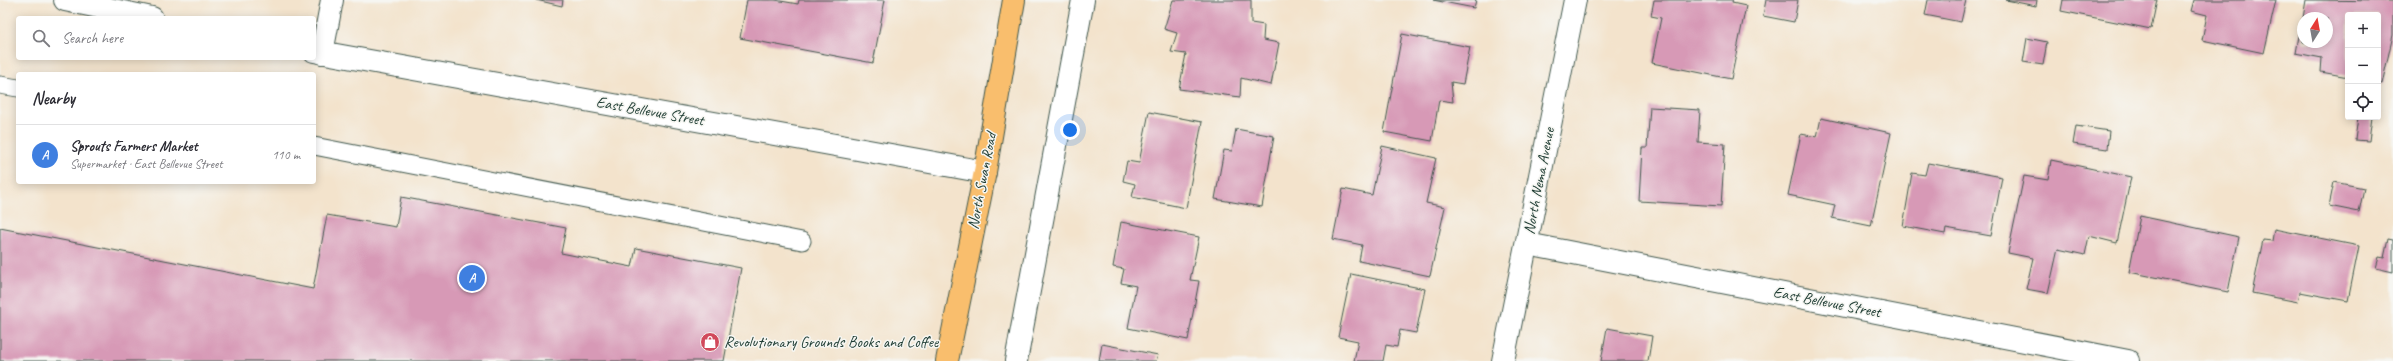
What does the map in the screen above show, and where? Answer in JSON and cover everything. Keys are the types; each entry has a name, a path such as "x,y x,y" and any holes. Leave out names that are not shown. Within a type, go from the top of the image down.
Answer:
{"main road":[{"name":"North Swan Road","path":"947,361 985,172 1014,0"}],"street":[{"path":"64,0 142,16"},
{"path":"318,52 332,0"},
{"path":"1016,361 1083,0"},
{"name":"North Nema Avenue","path":"1503,361 1575,0"},
{"name":"East Bellevue Street","path":"318,52 985,172"},
{"name":"East Bellevue Street","path":"1527,244 2128,361"}],"lane":[{"path":"0,85 16,88"},
{"path":"316,146 802,241"}],"building":[{"path":"536,0 563,0 562,6"},
{"path":"747,0 775,0 798,4 799,0 885,0 873,63 740,38"},
{"path":"1173,0 1251,0 1251,23 1264,25 1263,40 1279,43 1271,85 1241,78 1240,97 1179,89 1186,54 1171,52 1177,33 1164,29"},
{"path":"1433,0 1476,0 1474,8"},
{"path":"1654,0 1733,0 1732,3 1746,6 1731,79 1652,63 1661,18 1651,16"},
{"path":"1766,0 1798,0 1794,22 1763,16"},
{"path":"1928,0 1966,0 1961,22 1925,15"},
{"path":"2006,0 2037,0 2036,6"},
{"path":"2063,0 2157,0 2151,29 2061,11"},
{"path":"2194,0 2276,0 2264,53 2202,40 2207,15 2191,11"},
{"path":"2306,0 2393,1 2393,35 2382,84 2381,12 2345,12 2345,76 2321,72 2322,58 2296,53 2297,47 2333,48 2333,12 2304,12"},
{"path":"1402,34 1470,47 1463,84 1451,82 1453,102 1439,100 1432,141 1384,132"},
{"path":"2027,38 2047,42 2043,65 2023,62"},
{"path":"1650,107 1700,110 1698,142 1725,144 1721,206 1639,201 1642,148 1647,148"},
{"path":"1149,112 1202,122 1186,208 1132,197 1135,184 1123,181 1127,161 1139,163"},
{"path":"1821,118 1891,133 1871,226 1832,218 1835,205 1788,195 1801,134 1817,137"},
{"path":"2358,120 2372,120 2369,141 2355,140"},
{"path":"2076,126 2109,131 2107,149 2073,144"},
{"path":"1236,129 1274,136 1262,207 1215,199 1224,150 1232,151"},
{"path":"1382,146 1436,158 1426,203 1445,207 1430,276 1359,261 1362,245 1333,239 1343,189 1372,195"},
{"path":"2051,160 2131,177 2117,243 2089,236 2085,255 2058,249 2048,293 2026,289 2033,258 2008,253 2024,176 2048,180"},
{"path":"1928,163 2002,177 1991,236 1946,228 1945,234 1903,226 1912,173 1925,175"},
{"path":"2334,182 2364,188 2359,212 2329,206"},
{"path":"401,197 566,228 561,253 632,267 636,248 741,268 724,361 0,361 0,228 313,289 327,215 396,227"},
{"path":"2140,216 2239,237 2228,292 2129,272"},
{"path":"1121,222 1199,237 1190,280 1199,281 1188,340 1128,328 1136,286 1121,283 1124,269 1113,267"},
{"path":"2274,229 2359,246 2348,301 2300,292 2298,302 2252,293 2263,240 2272,241"},
{"path":"2388,239 2393,240 2393,272 2376,268 2379,257 2384,258"},
{"path":"1351,274 1425,289 1416,333 1400,330 1397,347 1386,345 1383,361 1354,361 1358,341 1338,337"},
{"path":"1607,328 1652,336 1648,361 1601,361"},
{"path":"1102,344 1158,355 1156,361 1099,361"}],"place":[{"name":"Sprouts Farmers Market","path":"472,278"},
{"name":"Revolutionary Grounds Books and Coffee","path":"710,342"}]}
